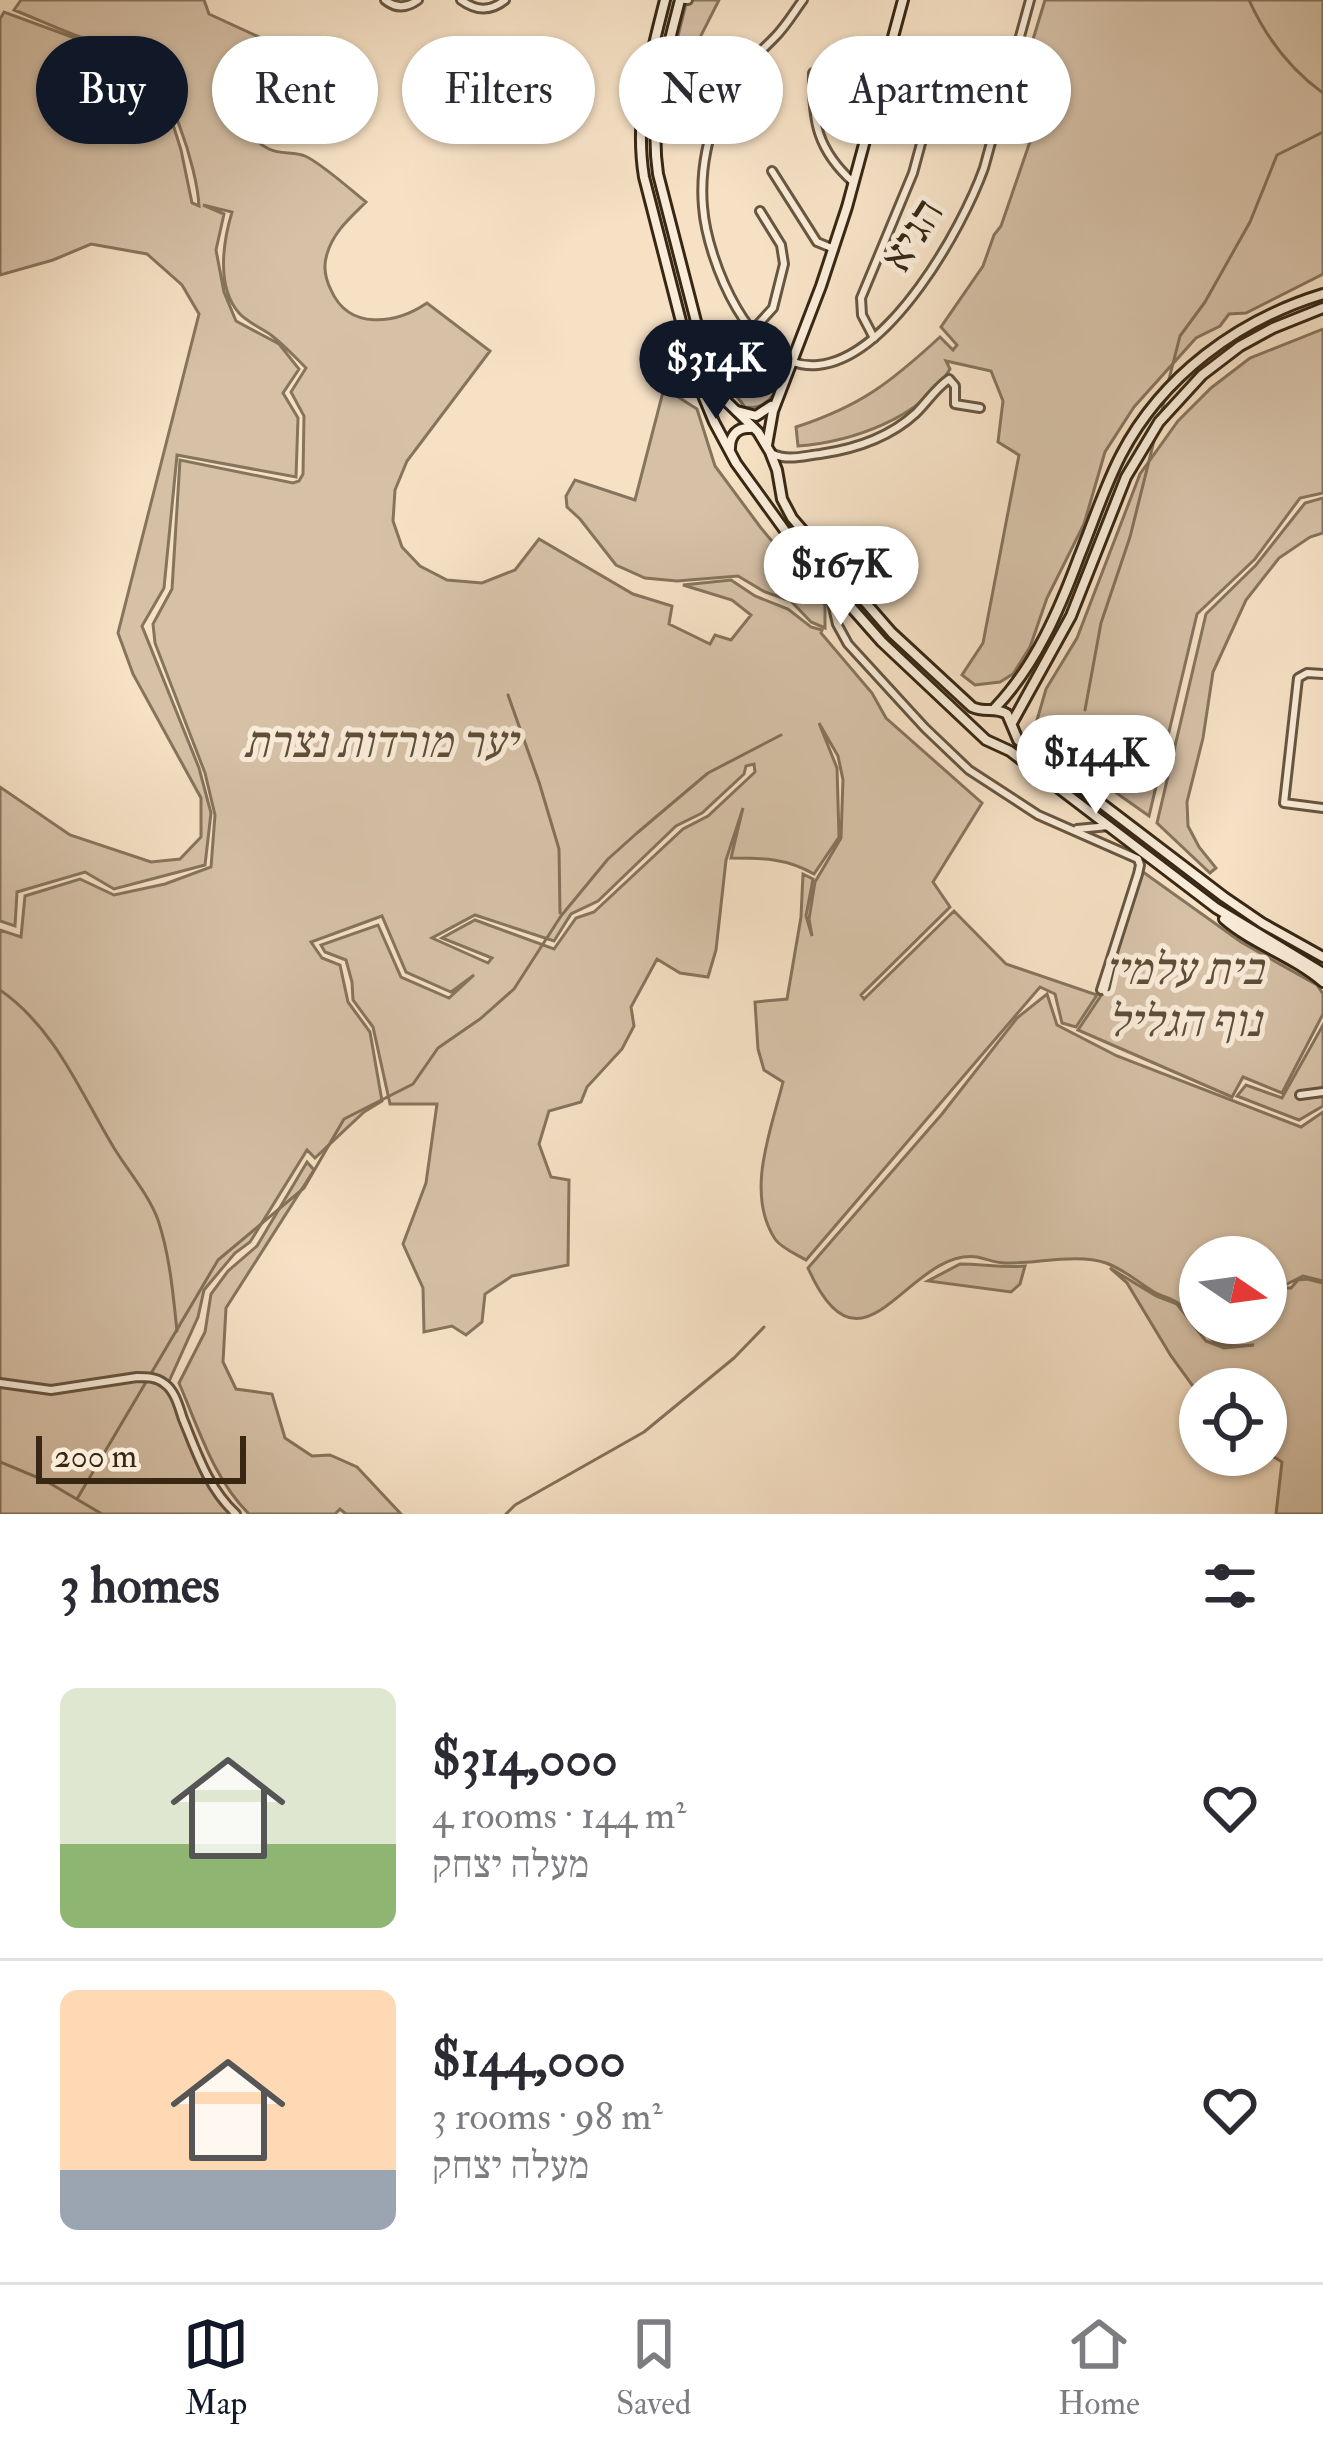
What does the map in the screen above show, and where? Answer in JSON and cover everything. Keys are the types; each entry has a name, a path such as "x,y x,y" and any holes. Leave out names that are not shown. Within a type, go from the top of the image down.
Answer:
{"main road":[{"path":"665,0 644,83 642,161 684,341 706,403 747,480 791,539 882,643 982,736 1010,751 1207,901 1323,977"},
{"path":"684,0 657,98 656,159 713,380 769,449 782,500 792,518 892,633 972,707 1007,714 1018,740 1224,897 1323,957"},
{"path":"732,457 734,434 764,423 777,400 834,250 903,0"},
{"path":"982,736 980,722 1013,688 1049,627 1118,460 1155,404 1193,364 1244,327 1323,294"},
{"path":"996,744 1009,738 1017,709 1071,616 1126,477 1159,422 1202,375 1250,339 1323,308"},
{"path":"732,409 762,415 777,400"},
{"path":"769,449 777,400"},
{"path":"747,480 760,489 769,487 777,476"}],"street":[{"path":"385,0 399,7 418,0"},
{"path":"461,0 479,9 505,0"},
{"path":"792,361 752,331 724,283 703,206 705,158 718,111 738,73 803,0"},
{"name":"הגיא","path":"792,361 826,364 874,338 936,262 975,192 992,145 1030,0"},
{"path":"824,144 835,166 854,182"},
{"path":"874,338 862,315 861,298 921,144"},
{"path":"772,171 818,242 834,250"},
{"path":"752,331 773,308 784,264 781,245 760,211"},
{"path":"769,449 781,458 798,457 842,451 877,439 917,412 949,379 955,386 955,404 980,408"},
{"path":"777,476 785,462 798,457"},
{"path":"826,578 842,635 969,770 1013,800 1138,859 1101,990"},
{"path":"1323,674 1298,678 1284,803 1323,808"},
{"path":"1067,828 1109,826"},
{"path":"1300,1095 1323,1092"},
{"path":"0,1383 51,1390 137,1377 164,1382 216,1492 236,1514"}],"green space":[{"name":"יער מורדות נצרת","path":"21,0 204,0 209,14 257,36 212,36 212,144 262,144 312,159 366,202 338,232 326,258 327,281 349,312 361,318 388,319 427,303 490,351 407,461 395,490 393,521 402,547 420,566 447,580 482,583 515,570 539,539 633,594 672,606 669,624 710,644 715,635 731,640 751,615 732,600 683,585 731,580 822,630 886,718 982,803 933,882 950,907 861,995 864,999 954,911 1006,964 1097,995 1076,1027 1062,1023 1055,994 1040,987 806,1260 778,1242 766,1221 761,1182 783,1082 764,1070 755,1002 787,999 803,874 813,879 806,916 812,936 809,919 815,882 841,838 843,780 838,756 819,723 837,768 839,837 814,874 784,862 731,858 743,808 726,860 716,950 708,977 680,973 657,959 631,1007 634,1026 622,1049 587,1087 581,1102 549,1111 539,1144 551,1177 569,1180 568,1265 512,1276 485,1294 482,1322 466,1335 452,1326 424,1332 423,1288 403,1244 426,1183 437,1104 390,1104 373,1027 353,1000 346,960 325,952 321,945 378,925 401,977 449,998 474,975 451,992 406,972 382,916 311,942 322,958 340,965 348,1002 370,1032 382,1101 315,1158 307,1150 250,1242 204,1290 198,1317 167,1386 182,1404 196,1453 233,1514 0,1514 0,930 21,937 25,896 80,879 114,895 211,867 215,815 205,773 155,643 153,624 172,589 180,460 293,483 303,474 304,416 291,392 306,368 276,339 242,316 232,302 224,264 232,212 203,205 224,214 216,250 224,292 236,321 279,344 299,369 283,393 298,418 296,477 177,455 164,588 142,626 199,768 211,813 205,865 114,889 85,872 17,892 15,926 0,921 0,787 70,835 151,862 180,859 201,837 201,798 133,674 118,633 199,314 182,285 147,254 91,244 0,275 0,19 4,12 69,36 36,36 36,144 179,144 192,203 199,206 185,144 188,36 74,35 14,10","holes":["754,764 755,772 708,816 683,829 594,912 576,918 554,949 475,920 442,938 492,958 488,963 432,938 475,915 554,941 571,914 598,901 676,826 702,813 744,774 746,766"]},
{"path":"687,0 719,0 701,36 678,36"},
{"path":"1045,0 1323,0 1323,274 1246,313 1229,314 1220,326 1196,338 1134,407 1105,452 1084,524 1047,598 1030,647 1013,674 1000,682 975,685 962,675 983,643 1019,455 998,442 1003,401 991,371 946,361 950,369 922,401 862,433 798,446 796,427 874,391 940,337 953,350 957,345 941,327 983,266 1029,144 1071,144 1071,36 1034,36"},
{"path":"1323,329 1323,493 1300,498 1255,559 1197,614 1149,816 1033,734 1046,689 1077,638 1140,474 1178,421 1250,358"},
{"path":"767,357 781,365 777,389 761,405 745,407 730,388"},
{"path":"664,388 697,409 715,466 825,605 825,628 811,622 791,601 738,576 677,581 645,578 616,565 567,507 566,496 575,480 635,500"},
{"path":"1323,498 1323,533 1279,558 1246,600 1213,672 1187,802 1188,826 1216,868 1210,873 1157,823 1206,614 1256,565 1305,503"},
{"name":"בית עלמין נוף הגליל","path":"1143,872 1241,942 1317,985 1323,994 1323,1014 1282,1093 1243,1077 1232,1097 1078,1030 1104,991"},
{"path":"1047,994 1057,1025 1117,1056 1301,1127 1323,1112 1323,1281 1303,1276 1287,1284 1287,1236 1179,1236 1179,1304 1095,1260 1005,1263 977,1257 952,1260 929,1272 867,1317 848,1317 828,1303 808,1268 942,1114 1017,1018"},
{"path":"1323,1025 1323,1106 1299,1120 1237,1096 1246,1085 1282,1098"},
{"path":"307,1162 314,1170 226,1308 223,1362 236,1389 272,1394 285,1438 312,1456 330,1455 357,1467 401,1514 346,1514 340,1509 335,1514 249,1514 216,1469 179,1383 205,1332 211,1294 228,1271 257,1246"},
{"path":"960,1264 1025,1266 1020,1284 1011,1292 928,1281"},
{"path":"1110,1268 1177,1304 1179,1344 1224,1348 1254,1345 1222,1344 1287,1344 1287,1288 1298,1280 1323,1283 1323,1514 1276,1514 1280,1476 1287,1476 1287,1368 1180,1368 1127,1283"}],"waterway":[{"path":"1249,0 1280,52 1323,93"},
{"path":"1168,383 1180,336 1250,222 1277,155 1323,132"},
{"path":"1160,418 1165,398"},
{"path":"1085,710 1101,623 1130,537 1156,433"},
{"path":"508,695 559,849 560,913"},
{"path":"77,1499 218,1260 304,1188 344,1119 413,1084 438,1048 514,989 561,916 608,859 637,833 708,773 781,735"},
{"path":"0,990 52,1042 154,1211 168,1261 177,1331"},
{"path":"506,1514 644,1432 764,1327"},
{"path":"0,1462 46,1481 102,1514"}]}
